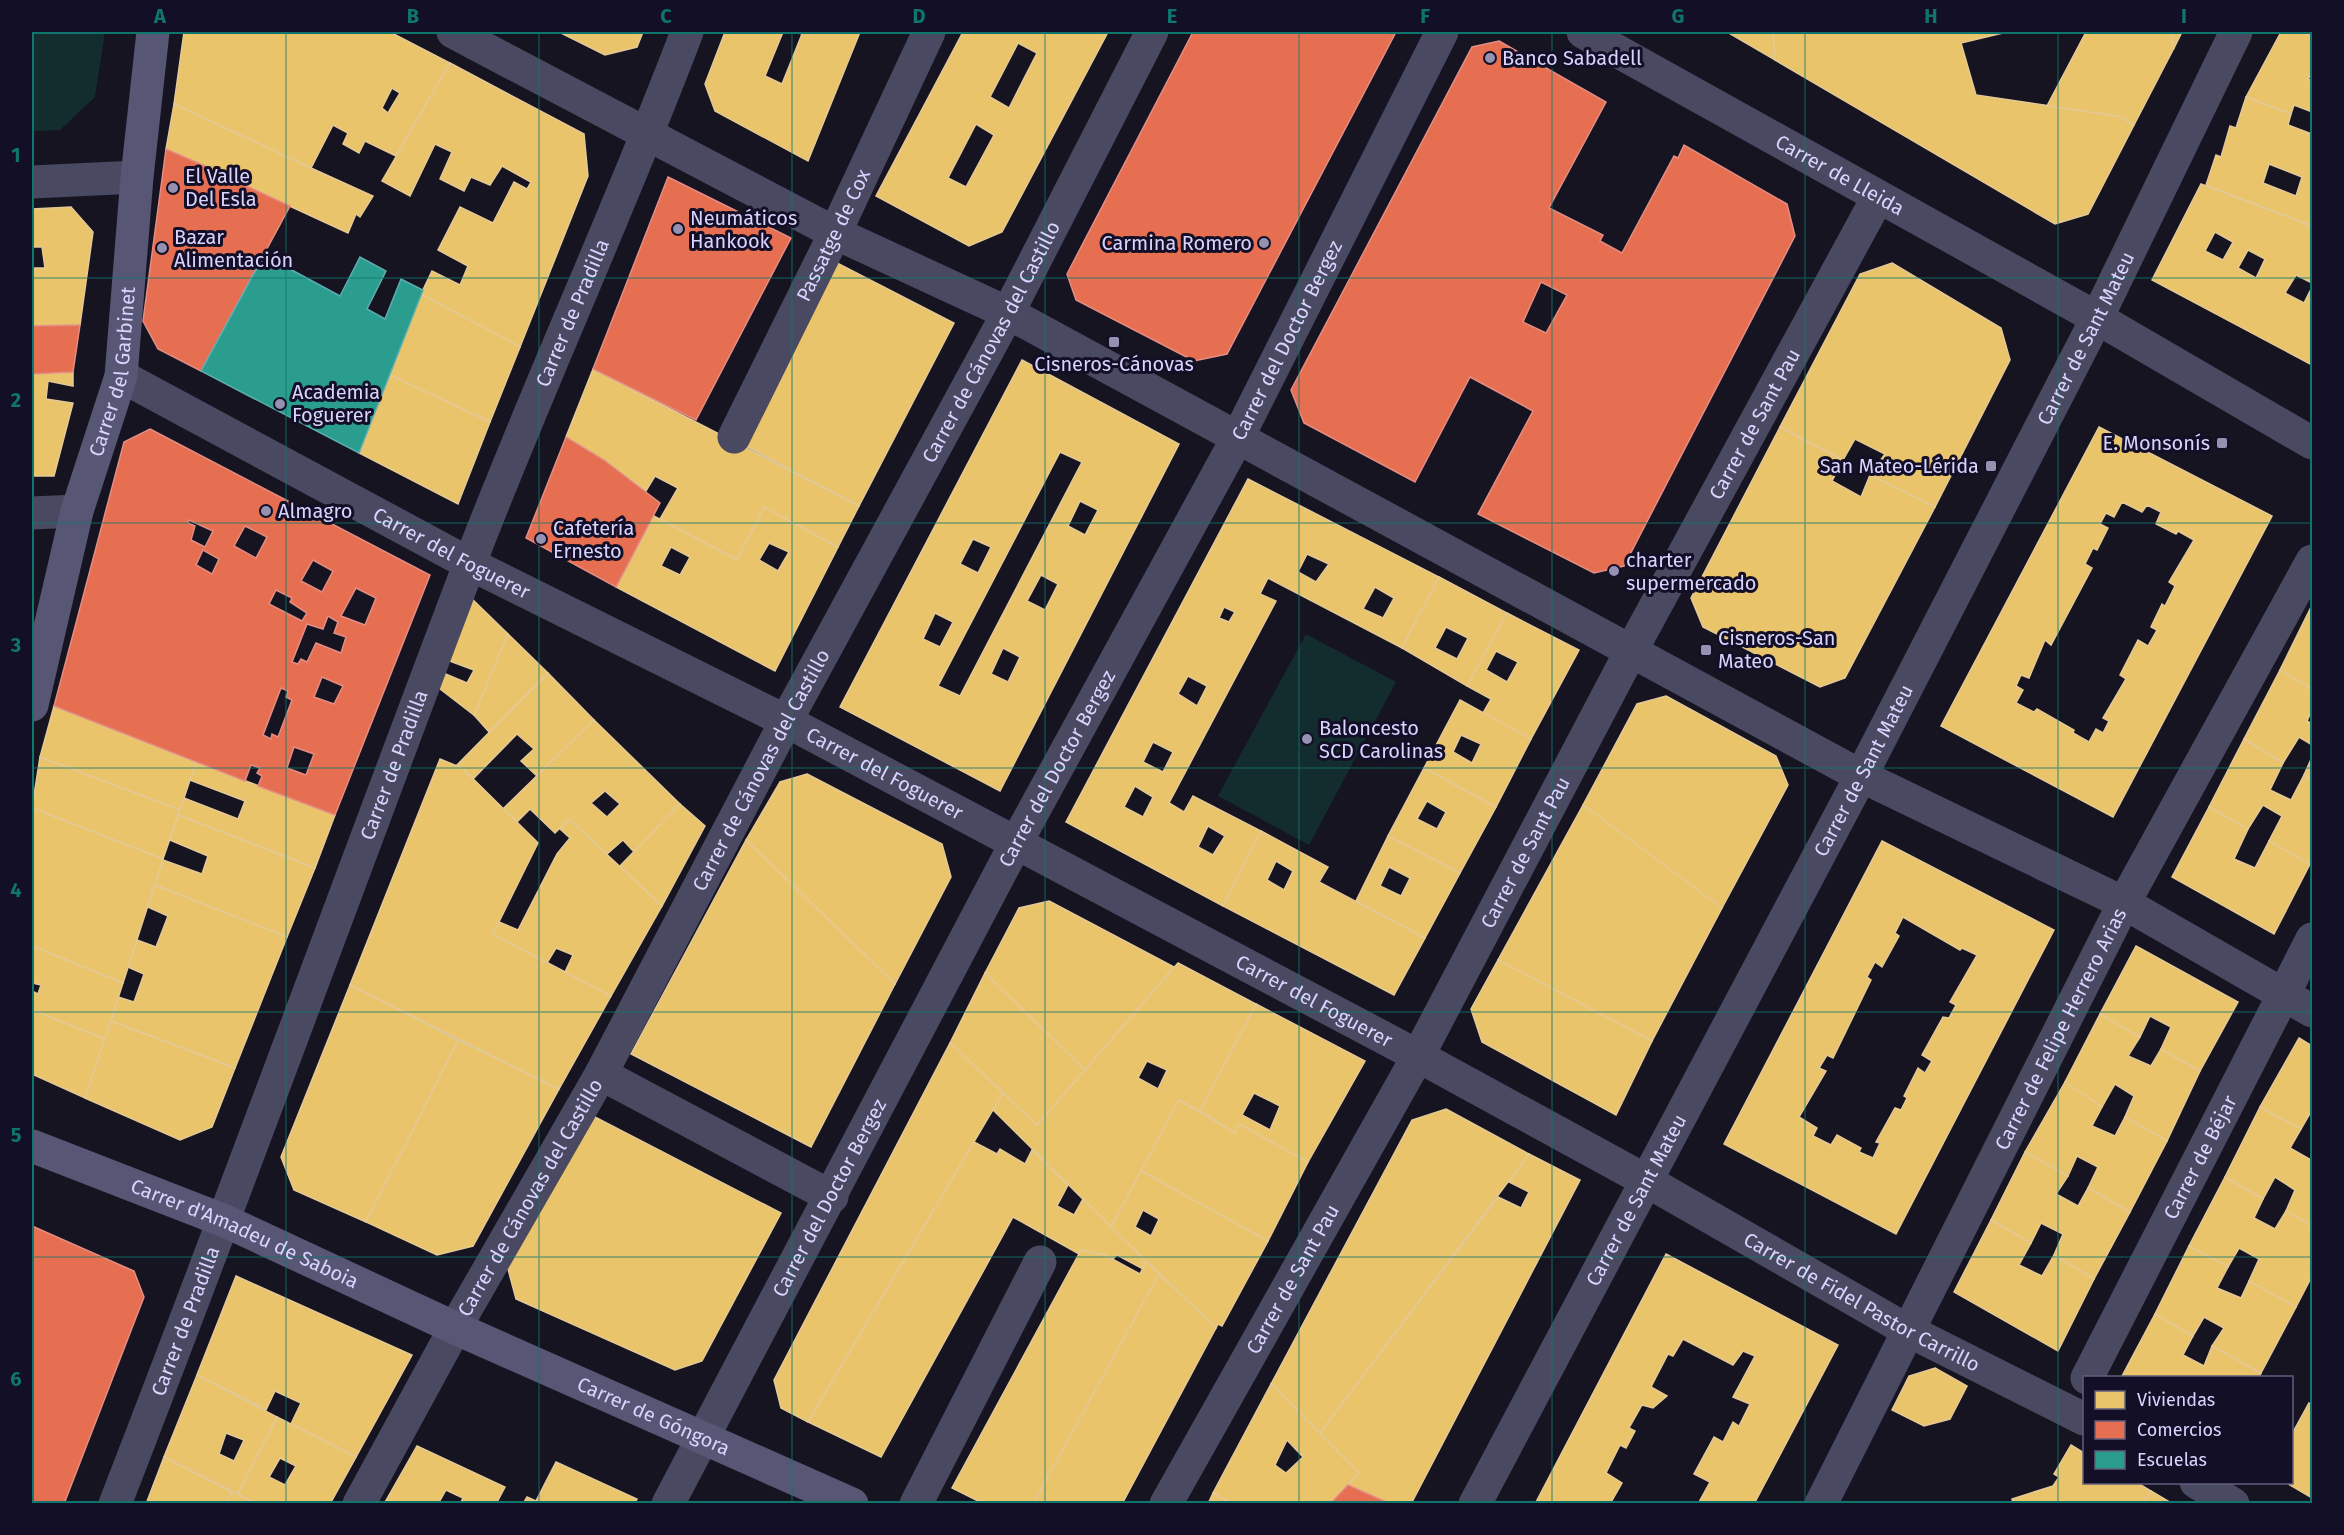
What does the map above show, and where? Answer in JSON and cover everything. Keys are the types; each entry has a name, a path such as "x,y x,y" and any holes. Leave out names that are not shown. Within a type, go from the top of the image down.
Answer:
{"street":[{"name":"Carrer del Garbinet","path":"32,705 77,511 121,376 137,177 153,32"},
{"path":"453,32 835,233 1008,313 1862,776 2124,903 2313,1011"},
{"name":"Carrer de Pradilla","path":"116,1503 225,1221 470,564 648,134 687,32"},
{"name":"Passatge de Cox","path":"734,437 835,233 929,32"},
{"name":"Carrer de Cánovas del Castillo","path":"359,1503 455,1328 601,1074 786,721 1008,313 1152,32"},
{"name":"Carrer del Doctor Bergez","path":"668,1503 832,1197 1016,843 1238,437 1442,32"},
{"name":"Carrer de Lleida","path":"1583,32 2097,318 2313,443"},
{"name":"Carrer de Sant Mateu","path":"1474,1503 1862,776 2097,318 2236,32"},
{"path":"32,182 137,177"},
{"name":"Carrer de Sant Pau","path":"1166,1503 1418,1056 1631,651 1878,197"},
{"name":"Carrer del Foguerer","path":"121,376 470,564 786,721 1418,1056 1645,1180"},
{"path":"32,513 77,511"},
{"name":"Carrer de Felipe Herrero Arias","path":"1821,1503 2124,903 2313,561"},
{"name":"Carrer de Béjar","path":"2088,1376 2313,939"},
{"path":"601,1074 832,1197"},
{"name":"Carrer d'Amadeu de Saboia","path":"32,1146 225,1221 455,1328"},
{"name":"Carrer de Fidel Pastor Carrillo","path":"1645,1180 1907,1330 2080,1404"},
{"path":"916,1503 1040,1262"},
{"name":"Carrer de Góngora","path":"455,1328 852,1503"},
{"path":"2200,1484 2233,1503"}],"green space":[{"path":"32,32 105,32 95,97 60,130 32,131"},
{"name":"Baloncesto SCD Carolinas","path":"1306,634 1396,682 1309,845 1218,796"}],"building: Viviendas":[{"path":"184,32 390,32 450,63 396,156 365,141 359,153 343,144 348,133 333,125 311,168 174,104","holes":["392,88 400,93 388,113 382,108"]},
{"path":"559,32 643,32 637,47 605,55"},
{"path":"725,32 783,32 765,76 782,84 802,34 797,32 860,32 808,161 715,111 705,84"},
{"path":"963,32 1108,32 1002,232 969,246 876,196","holes":["1018,43 1037,53 1009,108 990,97","976,124 994,135 966,187 948,178"]},
{"path":"1727,32 1773,32 1775,60"},
{"path":"1773,32 2007,32 1961,43 1976,95 2119,116 2134,125 2088,214 2055,224 1775,60"},
{"path":"2086,32 2170,32 2174,48 2134,125 2119,116 2047,106"},
{"path":"2170,32 2182,32 2174,48"},
{"path":"2281,32 2303,32 2312,36 2312,73 2308,79 2312,81 2312,112 2294,105 2291,114 2246,97"},
{"path":"450,63 584,134 588,176 520,347 421,294 432,271 460,285 468,266 438,250 460,207 493,223 514,182 527,189 531,182 502,166 490,185 471,177 464,191 440,179 452,152 435,144 410,196 382,181"},
{"path":"2246,97 2291,114 2288,125 2312,134 2312,226 2206,185 2216,155 2221,157 2230,126 2236,128","holes":["2269,164 2302,177 2296,196 2263,183"]},
{"path":"174,104 373,196 360,217 356,214 348,233 166,149"},
{"path":"2201,184 2312,226 2312,283 2296,275 2285,293 2304,303 2312,287 2312,365 2152,280","holes":["2215,232 2233,242 2223,260 2205,251","2248,250 2265,259 2256,278 2238,268"]},
{"path":"71,207 93,232 80,325 32,326 32,268 45,268 42,247 32,247 32,209"},
{"path":"837,263 954,323 859,506 742,444"},
{"path":"1892,263 2001,328 2010,360 1935,507 1870,475 1885,454 1855,439 1843,460 1780,427 1860,274"},
{"path":"421,294 520,347 490,422 390,375"},
{"path":"1022,360 1179,444 1000,791 840,707","holes":["1060,452 1082,462 960,696 938,686","1080,501 1098,510 1085,535 1068,526","973,539 991,547 978,573 960,564","1041,575 1058,584 1045,610 1027,601","935,613 953,622 940,647 923,639","1003,648 1020,657 1008,682 991,674"]},
{"path":"593,369 859,506 838,547 764,507 737,560 660,519 678,488 655,476 646,491 604,460 566,437"},
{"path":"73,372 73,386 48,381 46,399 73,403 54,476 32,476 32,374"},
{"path":"390,375 490,422 458,504 359,453"},
{"path":"1780,427 1843,460 1832,481 1861,497 1870,475 1935,507 1845,678 1820,687 1703,627 1691,598"},
{"path":"2099,427 2272,516 2113,817 1941,726","holes":["2122,502 2142,512 2147,505 2161,512 2156,524 2176,534 2178,531 2194,540 2169,582 2175,586 2165,606 2162,604 2151,627 2157,630 2148,646 2138,640 2120,675 2126,679 2103,718 2109,721 2103,733 2096,729 2089,742 2073,733 2074,730 2037,709 2034,712 2016,703 2023,690 2016,686 2021,675 2029,678 2045,640 2051,645 2092,568 2085,564 2093,548 2097,550 2108,528 2100,524 2106,513 2114,517"]},
{"path":"1248,479 1439,577 1402,648 1268,578 1260,594 1276,601 1169,803 1184,812 1193,796 1261,831 1223,906 1066,822","holes":["1307,554 1329,564 1316,582 1298,572","1375,587 1394,598 1383,618 1363,609","1224,607 1235,612 1229,622 1219,618","1188,676 1207,686 1197,706 1178,694","1153,742 1173,752 1163,772 1143,762","1135,786 1153,797 1143,817 1124,807","1208,826 1225,836 1213,855 1198,847"]},
{"path":"764,507 838,547 775,671 616,587 654,516 737,560","holes":["769,543 789,552 778,571 759,560","671,547 690,557 680,575 661,566"]},
{"path":"1439,577 1507,613 1467,686 1402,648","holes":["1446,627 1468,638 1457,659 1435,648"]},
{"path":"470,597 508,634 474,715 435,685 441,672 467,683 474,670 447,660"},
{"path":"2312,605 2312,689 2280,670"},
{"path":"1507,613 1579,650 1531,739 1483,713 1491,699 1467,686","holes":["1496,651 1518,662 1507,682 1486,670"]},
{"path":"508,634 548,673 489,732 474,715"},
{"path":"2280,670 2312,689 2312,710 2307,721 2312,724 2312,745 2299,737 2283,763 2244,739"},
{"path":"548,673 594,720 537,776 521,761 534,749 517,734 473,779 456,766"},
{"path":"1666,696 1776,756 1788,785 1722,908 1583,805 1637,704"},
{"path":"1460,700 1531,739 1496,807 1424,768","holes":["1461,735 1481,744 1472,763 1453,752"]},
{"path":"54,706 196,762 180,810 40,757"},
{"path":"594,720 680,804 634,852 623,840 607,854 569,819 555,833 530,809 517,822 503,809","holes":["605,791 620,804 607,817 591,803"]},
{"path":"2244,739 2283,763 2270,790 2291,800 2304,775 2312,780 2312,859 2310,864 2269,841 2282,816 2263,805 2248,829 2209,807"},
{"path":"40,757 180,810 163,859 32,808"},
{"path":"2312,757 2312,780 2304,775"},
{"path":"440,759 462,768 538,843 493,934 611,996 559,1089 350,985"},
{"path":"196,762 335,815 315,868 178,815 184,798 238,819 245,801 190,780"},
{"path":"1424,768 1496,807 1460,873 1388,836","holes":["1427,801 1446,812 1437,829 1417,819"]},
{"path":"807,774 942,844 951,877 895,984 746,840 780,782"},
{"path":"680,804 705,826 662,906 620,866"},
{"path":"1583,805 1722,908 1652,1041 1498,960"},
{"path":"2209,807 2248,829 2234,859 2255,868 2269,841 2310,864 2274,934 2172,877"},
{"path":"32,808 163,859 123,983 32,946"},
{"path":"178,815 315,868 287,937 155,885 163,860 202,874 208,856 170,840"},
{"path":"569,819 662,906 611,996 565,972 573,955 556,948 547,963 493,934 499,922 518,930 557,854 570,838 560,829"},
{"path":"1261,831 1328,867 1319,882 1425,938 1394,995 1223,906","holes":["1276,861 1293,871 1284,890 1267,880"]},
{"path":"1388,836 1460,873 1425,938 1356,901","holes":["1389,867 1410,878 1401,896 1380,886"]},
{"path":"746,840 895,984 811,1147 631,1054"},
{"path":"1882,841 2054,930 1896,1234 1724,1144","holes":["1903,917 1960,950 1962,948 1977,955 1950,1002 1956,1005 1949,1018 1943,1017 1922,1055 1932,1061 1925,1073 1918,1068 1904,1096 1907,1098 1901,1110 1895,1108 1876,1142 1880,1143 1873,1158 1859,1152 1861,1148 1837,1135 1831,1145 1813,1136 1817,1128 1799,1117 1826,1071 1819,1068 1827,1055 1833,1058 1871,980 1867,977 1875,962 1882,967 1899,936 1895,933"]},
{"path":"155,885 287,937 235,1068 111,1021 118,997 134,1002 144,974 128,967 137,940 156,947 168,916 148,907"},
{"path":"1049,901 1174,967 1085,1070 985,973 1019,908"},
{"path":"32,946 123,983 105,1039 32,1010 32,991 38,994 41,985 32,983"},
{"path":"2136,946 2238,1002 2200,1071 2161,1049 2171,1027 2150,1016 2140,1037 2100,1014"},
{"path":"1498,960 1652,1041 1616,1115 1482,1042 1471,1009"},
{"path":"1178,963 1256,1004 1200,1111 1179,1100 1111,1227 993,1110 1003,1093 1037,1125","holes":["1147,1061 1167,1070 1158,1089 1138,1078"]},
{"path":"985,973 1085,1070 1037,1125 950,1043"},
{"path":"350,985 458,1040 366,1222 294,1190 281,1157"},
{"path":"1256,1004 1365,1061 1308,1162 1239,1124 1235,1133 1200,1111","holes":["1254,1093 1280,1106 1270,1130 1242,1115"]},
{"path":"32,1010 105,1039 85,1098 32,1074"},
{"path":"2100,1014 2140,1037 2128,1056 2151,1066 2161,1049 2200,1071 2167,1141 2125,1117 2134,1096 2115,1084 2102,1107 2065,1082"},
{"path":"111,1021 235,1068 212,1127 180,1140 85,1098"},
{"path":"2299,1038 2312,1046 2312,1110 2301,1129 2260,1107"},
{"path":"458,1040 559,1089 473,1246 437,1255 366,1222"},
{"path":"950,1043 1003,1093 808,1422 781,1408 774,1380"},
{"path":"2065,1082 2102,1107 2092,1126 2115,1136 2125,1117 2167,1141 2130,1212 2088,1188 2098,1167 2077,1156 2068,1176 2025,1152"},
{"path":"1179,1100 1235,1133 1239,1124 1308,1162 1268,1241 1141,1171"},
{"path":"2260,1107 2301,1129 2290,1148 2311,1160 2312,1157 2312,1226 2286,1211 2295,1190 2275,1177 2263,1199 2225,1177"},
{"path":"1446,1109 1529,1154 1320,1433 1271,1384 1412,1120"},
{"path":"591,1115 781,1213 702,1361 675,1370 516,1299 508,1269"},
{"path":"974,1142 997,1154 1000,1149 1025,1164 1032,1150 1068,1185 1057,1206 1074,1215 1083,1199 1146,1261 1143,1269 1117,1255 1113,1259 1081,1250 1079,1254 1013,1217 881,1457 808,1422"},
{"path":"2025,1152 2068,1176 2056,1194 2078,1206 2088,1188 2130,1212 2094,1279 2054,1255 2063,1234 2041,1223 2031,1243 1991,1220"},
{"path":"1529,1154 1580,1180 1411,1504 1391,1504 1348,1485 1359,1473 1320,1433 1498,1197 1521,1208 1529,1192 1509,1182"},
{"path":"1141,1171 1268,1241 1222,1326 1218,1324 1216,1328 1111,1227","holes":["1143,1210 1159,1219 1151,1236 1135,1227"]},
{"path":"2225,1177 2263,1199 2254,1218 2275,1229 2286,1211 2312,1226 2312,1276 2296,1307 2249,1281 2259,1259 2239,1248 2228,1267 2189,1246"},
{"path":"1991,1220 2031,1243 2019,1265 2042,1276 2054,1255 2094,1279 2058,1351 1954,1292"},
{"path":"2189,1246 2228,1267 2217,1288 2241,1298 2249,1281 2296,1307 2261,1373 2212,1346 2224,1328 2204,1317 2193,1336 2155,1314"},
{"path":"1081,1250 1105,1255 1140,1274 1146,1261 1159,1274 1033,1504 984,1504 952,1488"},
{"path":"1666,1254 1838,1345 1754,1504 1698,1504 1710,1482 1694,1474 1714,1437 1723,1442 1733,1422 1739,1426 1750,1404 1733,1397 1755,1356 1743,1351 1733,1365 1683,1339 1673,1356 1668,1354 1651,1387 1667,1396 1653,1408 1642,1405 1629,1428 1635,1431 1626,1448 1620,1445 1606,1473 1622,1483 1610,1504 1535,1504"},
{"path":"1159,1274 1216,1328 1122,1504 1033,1504"},
{"path":"236,1276 412,1355 356,1457 291,1424 301,1403 275,1391 266,1410 197,1375"},
{"path":"2155,1314 2193,1336 2183,1355 2204,1366 2212,1346 2261,1373 2260,1376 2122,1376"},
{"path":"1935,1368 1967,1386 1950,1419 1924,1426 1892,1410 1909,1376"},
{"path":"197,1375 277,1417 238,1494 164,1457","holes":["226,1433 244,1440 234,1461 219,1454"]},
{"path":"1271,1384 1359,1473 1330,1504 1232,1504 1213,1493","holes":["1287,1440 1303,1457 1286,1473 1275,1465"]},
{"path":"2309,1403 2312,1404 2312,1498 2288,1484 2293,1484 2293,1432"},
{"path":"277,1417 356,1457 330,1504 256,1504 238,1494","holes":["280,1458 296,1466 285,1485 269,1477"]},
{"path":"2071,1445 2083,1452 2083,1484 2139,1484 2151,1491 2143,1504 2013,1504 2012,1499 2053,1486 2059,1477 2054,1474"},
{"path":"417,1446 505,1487 496,1504 460,1504 463,1498 446,1490 438,1504 384,1504"},
{"path":"164,1457 232,1492 225,1504 146,1504"},
{"path":"556,1462 637,1499 634,1504 541,1504 536,1501"},
{"path":"2151,1491 2173,1504 2143,1504"},
{"path":"232,1492 238,1494 256,1504 225,1504"},
{"path":"1213,1493 1232,1504 1208,1504"},
{"path":"527,1497 536,1501 541,1504 523,1504"}],"building: Comercios":[{"path":"1193,32 1396,32 1227,354 1194,361 1076,300 1067,274"},
{"path":"1499,41 1606,102 1549,208 1603,235 1600,241 1622,253 1674,156 1678,158 1684,145 1787,204 1795,236 1624,566 1594,573 1478,514 1533,411 1470,377 1415,482 1304,423 1291,390 1472,47","holes":["1541,282 1567,295 1546,333 1523,322"]},
{"path":"166,149 212,169 212,177 226,179 225,176 290,206 201,371 158,349 143,321"},
{"path":"668,177 791,238 696,420 593,369"},
{"path":"80,325 73,372 32,374 32,326"},
{"path":"150,429 430,575 335,815 258,786 262,776 257,773 260,768 251,765 245,781 54,706 124,442","holes":["189,520 213,531 205,547 191,540 195,526 188,523","245,526 267,537 256,558 234,546","203,550 219,559 212,574 196,565","313,560 333,571 322,592 301,581","356,588 376,598 365,625 341,616","276,590 292,598 290,602 307,613 302,621 269,604","328,616 338,622 334,633 346,637 341,653 316,643 307,662 301,659 298,664 292,662 307,624 323,629","322,677 343,686 334,704 314,697","281,688 288,691 286,697 292,700 278,737 272,734 271,739 263,735","294,747 314,754 306,775 287,768"]},
{"path":"566,437 604,460 660,503 616,587 526,538"},
{"path":"32,1226 134,1271 144,1297 64,1504 32,1504"},
{"path":"1348,1485 1391,1504 1330,1504"}],"building: Escuelas":[{"path":"264,255 340,296 360,257 386,271 367,309 385,319 401,279 423,290 359,453 201,371"}],"place":[{"name":"Banco Sabadell","path":"1490,58"},
{"name":"El Valle Del Esla","path":"173,188"},
{"name":"Neumáticos Hankook","path":"678,229"},
{"name":"Carmina Romero","path":"1264,243"},
{"name":"Bazar Alimentación","path":"162,248"},
{"name":"Cisneros-Cánovas","path":"1114,342"},
{"name":"Academia Foguerer","path":"280,404"},
{"name":"E. Monsonís","path":"2222,443"},
{"name":"San Mateo-Lérida","path":"1991,466"},
{"name":"Almagro","path":"266,511"},
{"name":"Cafetería Ernesto","path":"541,539"},
{"name":"charter supermercado","path":"1614,571"},
{"name":"Cisneros-San Mateo","path":"1706,650"},
{"name":"Baloncesto SCD Carolinas","path":"1307,739"}]}
